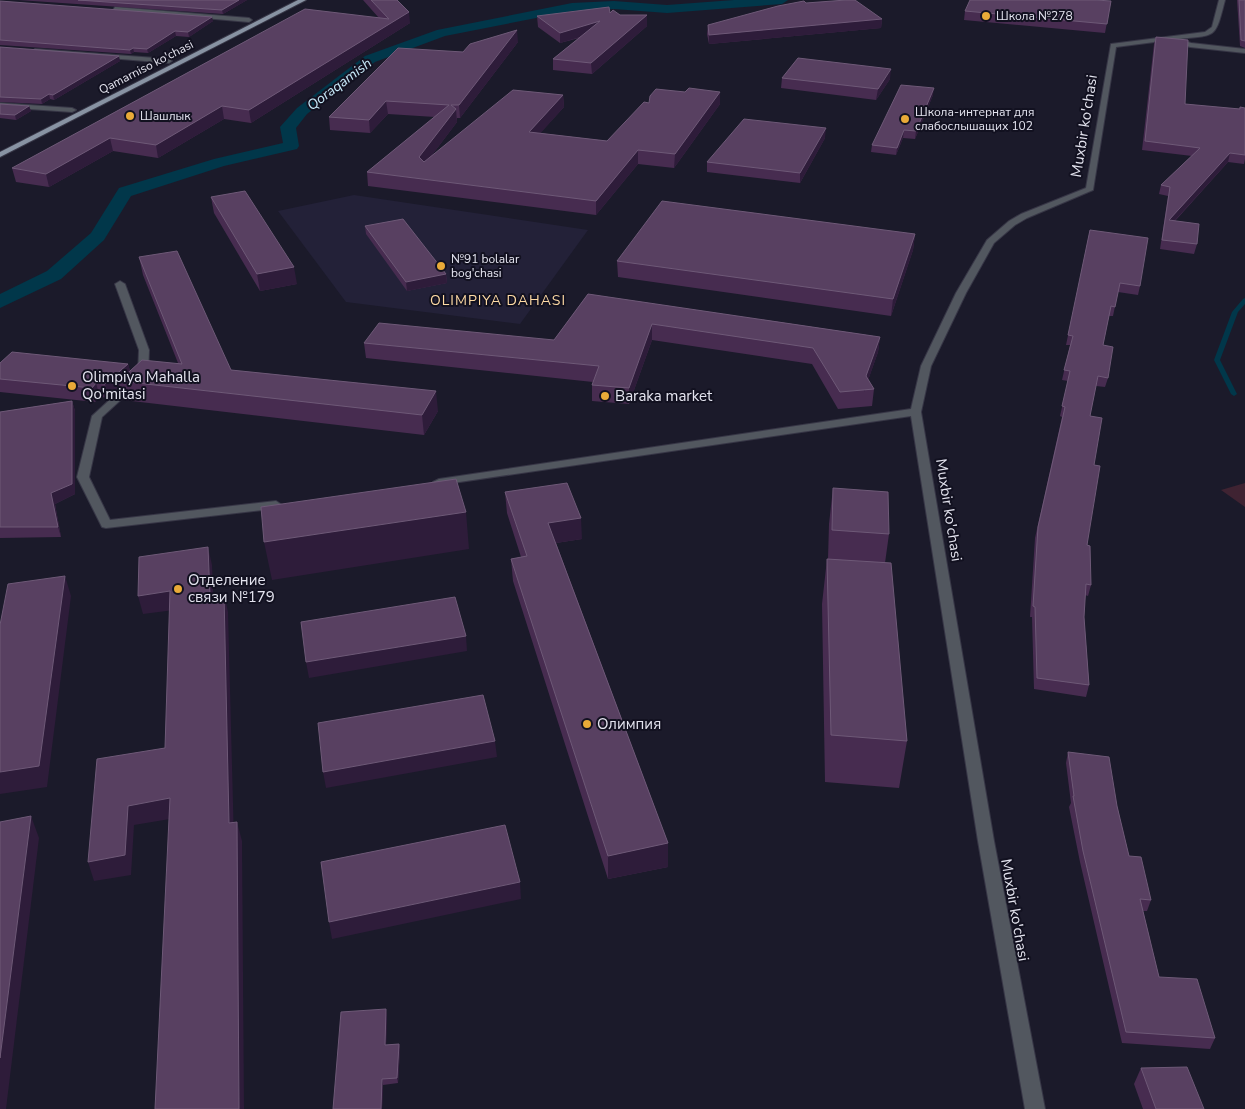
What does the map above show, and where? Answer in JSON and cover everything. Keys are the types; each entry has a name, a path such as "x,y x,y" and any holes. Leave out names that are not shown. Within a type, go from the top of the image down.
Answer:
{"main road":[{"name":"Qamarniso ko'chasi","path":"0,147 288,0"},
{"name":"Qamarniso ko'chasi","path":"0,155 302,0"}],"street":[{"name":"Muxbir ko'chasi","path":"1035,1109 986,841 916,412 926,366 961,293 990,242 1018,219 1089,190 1092,186 1113,45 1207,34 1215,28 1222,0"},
{"path":"109,9 248,20"},
{"name":"Muxbir ko'chasi","path":"1168,39 1190,45 1245,51"},
{"path":"30,50 169,61"},
{"path":"0,104 72,110"},
{"path":"120,284 144,350 143,375 97,416 83,477 106,524 284,504"},
{"path":"430,483 916,412"}],"shaded area":[{"name":"№91 bolalar bog'chasi","path":"354,195 588,230 520,324 346,302 278,211"},
{"path":"1245,483 1245,507 1221,490"}],"building":[{"path":"78,0 239,0 222,10"},
{"path":"371,0 397,0 409,12 249,110 222,106 156,145 110,138 46,174 12,168 305,9 389,19"},
{"path":"855,0 882,19 709,35 708,25 778,6 804,1 806,3"},
{"name":"Школа №278","path":"970,0 1111,1 1107,24 965,11"},
{"path":"1239,0 1245,0 1245,41 1241,40"},
{"path":"0,1 212,17 188,32 175,31 147,49 133,48 130,50 0,40"},
{"path":"609,7 610,13 613,10 620,15 647,15 591,63 553,59 600,21 560,33 537,16"},
{"path":"517,30 459,105 451,105 456,109 419,157 424,162 513,90 563,95 529,132 607,141 644,102 649,103 650,96 656,89 685,92 689,88 720,92 675,154 638,150 596,201 367,172 449,105 386,101 369,120 329,117 398,48 463,52 470,44"},
{"path":"1156,37 1188,40 1185,104 1245,108 1245,155 1230,153 1169,220 1199,224 1197,244 1162,240 1170,187 1161,185 1200,148 1145,141"},
{"path":"0,47 119,56 53,95 49,94 41,99 0,97"},
{"path":"798,58 891,69 878,89 782,78"},
{"path":"901,85 934,88 916,131 904,130 897,148 872,145"},
{"path":"0,104 29,106 15,115 0,114"},
{"path":"744,119 826,128 800,173 707,162"},
{"path":"245,191 294,267 257,274 211,197"},
{"path":"662,201 915,234 893,299 617,261"},
{"path":"403,219 446,274 406,282 365,226"},
{"path":"1090,230 1148,238 1140,286 1120,283 1115,307 1111,306 1103,345 1113,347 1108,378 1098,376 1090,416 1102,418 1094,465 1100,466 1087,545 1090,546 1091,585 1086,584 1084,617 1089,685 1037,678 1035,607 1033,606 1038,527 1065,407 1062,406 1070,371 1064,370 1073,336 1068,335"},
{"path":"177,251 231,370 436,391 422,415 119,381 142,360 182,364 139,257"},
{"path":"588,294 880,337 866,376 874,389 840,392 813,348 652,324 629,388 592,385 599,366 364,343 379,323 554,340"},
{"path":"12,352 128,364 105,384 96,383 92,388 0,379 0,363"},
{"path":"72,401 72,484 51,493 58,527 0,527 0,412"},
{"path":"456,479 466,512 264,542 261,507"},
{"name":"Олимпия","path":"567,483 581,518 548,523 668,843 608,856 511,559 527,556 505,492"},
{"path":"833,488 888,492 889,534 832,530"},
{"path":"208,547 210,596 224,594 229,823 237,822 239,1109 155,1109 170,798 128,806 125,855 88,862 97,759 165,748 170,591 138,596 139,557"},
{"path":"827,559 891,563 907,741 831,735"},
{"path":"65,576 39,766 0,772 0,625 8,584"},
{"path":"455,597 466,636 306,662 301,622"},
{"path":"483,695 495,741 323,772 318,723"},
{"path":"1068,752 1109,757 1117,806 1129,856 1141,857 1151,900 1140,899 1159,977 1197,979 1215,1038 1126,1032 1083,851 1073,796"},
{"path":"31,816 0,1058 0,822"},
{"path":"505,825 520,882 329,922 321,862"},
{"path":"386,1009 385,1045 399,1044 397,1078 382,1079 381,1109 333,1109 341,1012"},
{"path":"1187,1067 1204,1109 1156,1109 1141,1068"}],"waterway":[{"name":"Qoraqamish","path":"0,302 54,275 98,236 125,192 220,162 291,146 288,127 302,111 370,59 442,33 572,7 614,5 667,9 782,0"},
{"path":"1234,394 1217,360 1235,312 1245,300"}],"place":[{"name":"Школа №278","path":"986,16"},
{"name":"Шашлык","path":"130,116"},
{"name":"Школа-интернат для слабослышащих 102","path":"905,119"},
{"name":"№91 bolalar bog'chasi","path":"441,266"},
{"name":"Olimpiya Mahalla Qo'mitasi","path":"72,386"},
{"name":"Baraka market","path":"605,396"},
{"name":"Отделение связи №179","path":"178,589"},
{"name":"Олимпия","path":"587,724"}],"district":[{"name":"OLIMPIYA DAHASI","path":"498,300"}]}
